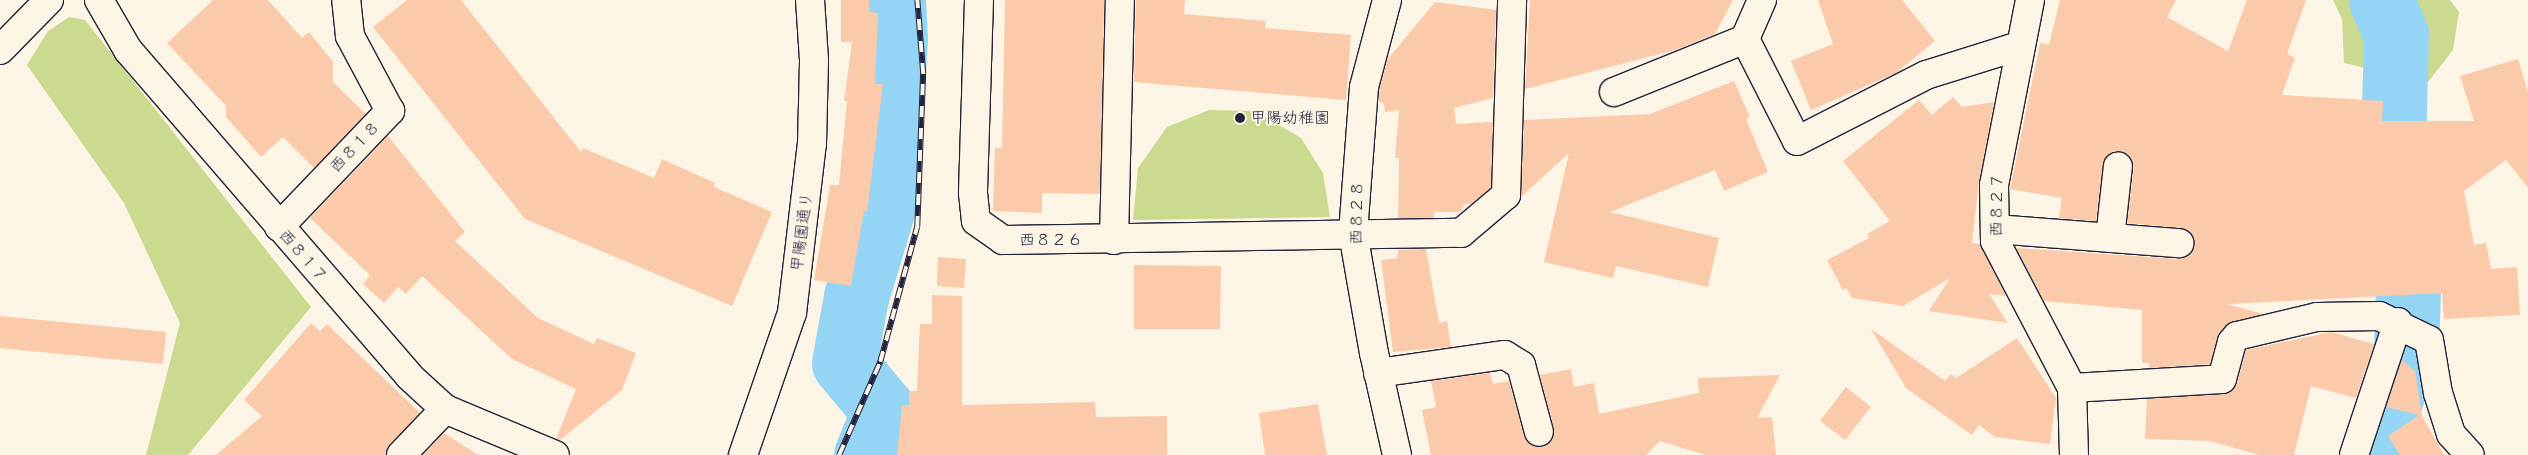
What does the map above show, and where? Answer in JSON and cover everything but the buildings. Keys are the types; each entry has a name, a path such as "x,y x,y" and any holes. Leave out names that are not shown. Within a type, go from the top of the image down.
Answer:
{"street":[{"path":"0,50 49,0"},
{"name":"西８１７","path":"99,0 128,50 379,344 445,409 555,455"},
{"name":"西８１８","path":"278,228 390,111 350,36 346,0"},
{"name":"甲陽園通り","path":"743,455 792,313 812,144 814,60 810,0"},
{"name":"西８２６","path":"979,0 973,193 976,221 1003,240 1114,240 1354,233 1461,233 1506,195 1512,0"},
{"path":"1114,240 1120,0"},
{"name":"西８２８","path":"1387,0 1364,87 1354,233 1378,373 1397,455"},
{"path":"1614,92 1746,39 1762,0"},
{"name":"西８２７","path":"2030,0 2019,46 1994,185 1995,241 2072,388 2074,455"},
{"path":"1746,39 1798,141 1926,75 2019,46"},
{"path":"2110,238 2118,166"},
{"path":"1995,230 2179,243"},
{"path":"2072,388 2222,380 2232,342 2237,336 2317,317 2380,316 2398,322 2428,340 2438,393 2451,434 2470,455"},
{"path":"2354,455 2398,322"},
{"path":"1378,373 1505,355 1521,365 1538,432"},
{"path":"401,455 445,409"}],"green space":[{"path":"2333,0 2450,0 2459,12 2453,50 2428,82 2344,63 2342,19"},
{"path":"69,17 85,20 311,307 188,455 146,455 180,323 124,203 27,65 48,31"},
{"path":"1209,110 1255,111 1301,138 1323,173 1330,217 1133,220 1138,168 1167,127"}],"waterway":[{"path":"866,455 884,411 844,363 856,297 884,204 895,39 893,0"},
{"path":"2373,455 2406,350 2409,255 2391,224 2396,34 2381,0"}],"railway":[{"path":"839,455 880,362 917,227 923,74 917,0"}],"place":[{"name":"甲陽幼稚園","path":"1240,118"}]}
